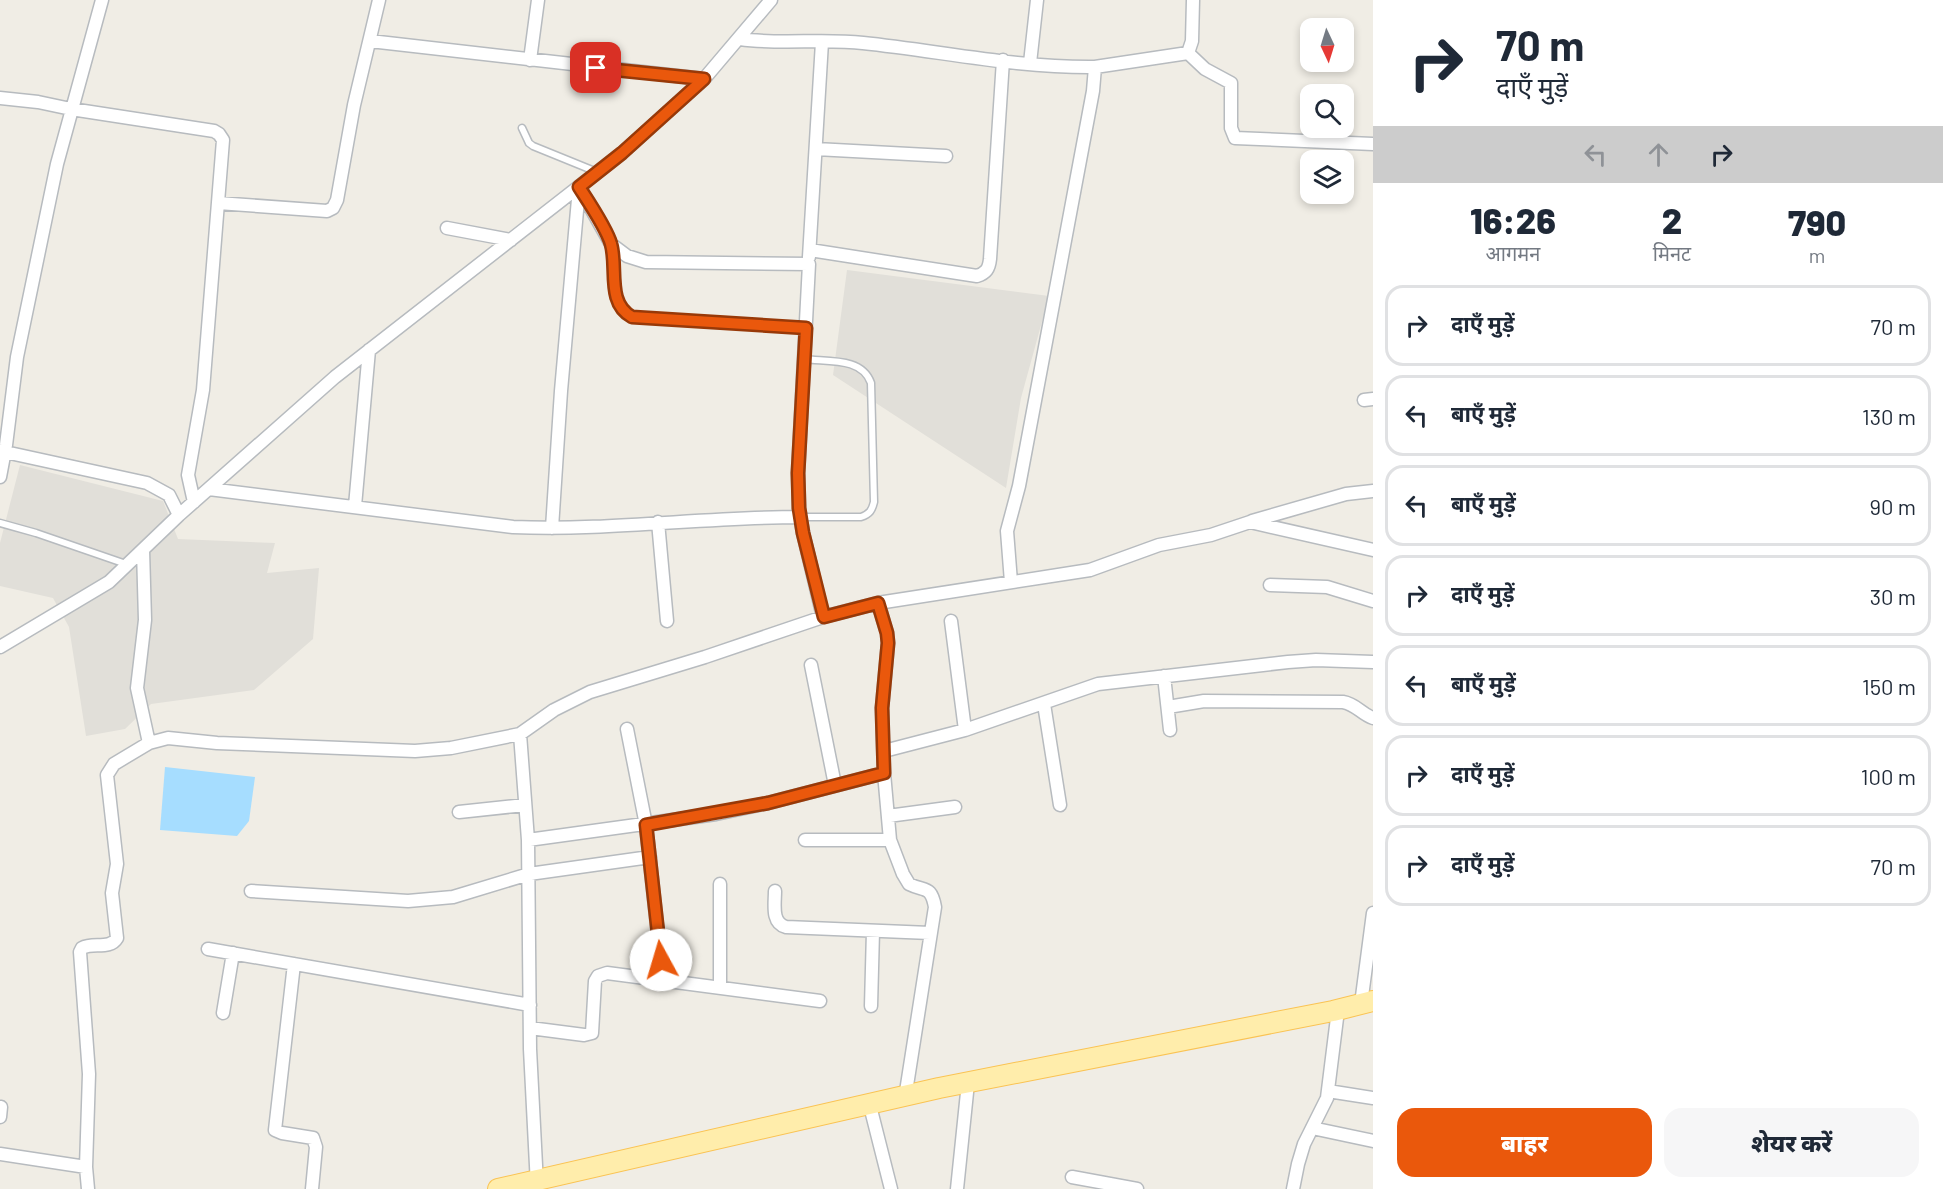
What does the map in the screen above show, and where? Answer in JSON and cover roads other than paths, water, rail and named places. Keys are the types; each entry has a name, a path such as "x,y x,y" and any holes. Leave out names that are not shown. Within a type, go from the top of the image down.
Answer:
{"main road":[{"path":"498,1189 536,1185 939,1088 1338,1010 1367,1002"}],"street":[{"path":"0,475 5,452 16,357 57,164 102,0"},
{"path":"218,203 327,211 333,208 337,200 354,105 379,0"},
{"path":"530,60 538,0"},
{"path":"0,647 109,582 179,515 335,377 622,153 704,79 771,0"},
{"path":"1030,63 1036,0"},
{"path":"1188,52 1192,41 1193,0"},
{"path":"740,39 772,43 861,42 1003,60 1095,68 1188,52"},
{"path":"369,41 704,79"},
{"path":"822,42 798,473 800,517 824,617"},
{"path":"1188,52 1205,69 1231,83 1231,128 1235,138 1373,144"},
{"path":"810,250 977,276 989,268 1003,60"},
{"path":"1011,582 1007,531 1019,486 1093,92 1095,68"},
{"path":"0,98 38,102 214,131 219,134 224,147 203,390 188,475 194,502"},
{"path":"816,149 946,156"},
{"path":"579,187 611,244 627,256 646,262 809,264"},
{"path":"552,528 579,187"},
{"path":"447,228 511,240"},
{"path":"355,506 369,350"},
{"path":"5,452 147,483 169,495 179,515"},
{"path":"209,489 513,527 552,528 754,517 800,517"},
{"path":"88,1189 86,1167 89,1074 80,952 86,945 109,945 117,938 112,893 117,864 107,775 114,764 149,743 168,738 208,743 415,751 451,748 520,734 554,710 590,692 824,617 878,603 1090,570 1159,545 1211,535 1346,494 1373,491"},
{"path":"658,522 667,621"},
{"path":"1250,522 1373,550"},
{"path":"143,550 145,621 137,688 149,743"},
{"path":"1270,585 1327,587 1373,601"},
{"path":"878,603 888,643 882,708 884,773 890,840 909,884 928,889 933,896 935,907 905,1098"},
{"path":"951,621 965,730"},
{"path":"884,751 965,730 1098,684 1316,660 1373,662"},
{"path":"811,665 835,785"},
{"path":"1164,676 1170,730"},
{"path":"1168,707 1204,700 1343,702 1351,703 1373,718"},
{"path":"1044,704 1060,805"},
{"path":"627,729 646,825 663,981"},
{"path":"520,734 528,840 530,1028 536,1185"},
{"path":"528,840 646,825 768,803 884,773"},
{"path":"459,812 525,805"},
{"path":"888,816 955,807"},
{"path":"805,840 890,840"},
{"path":"251,891 408,901 428,900 453,897 529,874 650,857"},
{"path":"720,884 720,988"},
{"path":"775,891 776,916 780,925 930,933"},
{"path":"1367,1002 1373,913"},
{"path":"871,1006 873,931"},
{"path":"208,949 530,1005"},
{"path":"223,1013 233,953"},
{"path":"294,964 275,1130 313,1138 316,1148 312,1189"},
{"path":"530,1028 584,1035 592,1033 596,981 602,974 820,1001"},
{"path":"1293,1189 1298,1164 1327,1098 1338,1010"},
{"path":"957,1189 968,1083"},
{"path":"1328,1091 1373,1098"},
{"path":"870,1106 891,1189"},
{"path":"1312,1128 1373,1141"},
{"path":"0,1154 86,1167"},
{"path":"1072,1177 1137,1189"}],"lane":[{"path":"522,128 533,147 597,172"},
{"path":"611,244 615,292 625,313 632,317 806,328"},
{"path":"800,517 861,517 872,510 874,502 870,383 867,373 853,364 804,359"},
{"path":"0,523 36,533 127,565"}],"water":[{"path":"165,767 255,777 249,821 237,836 160,830"}]}
